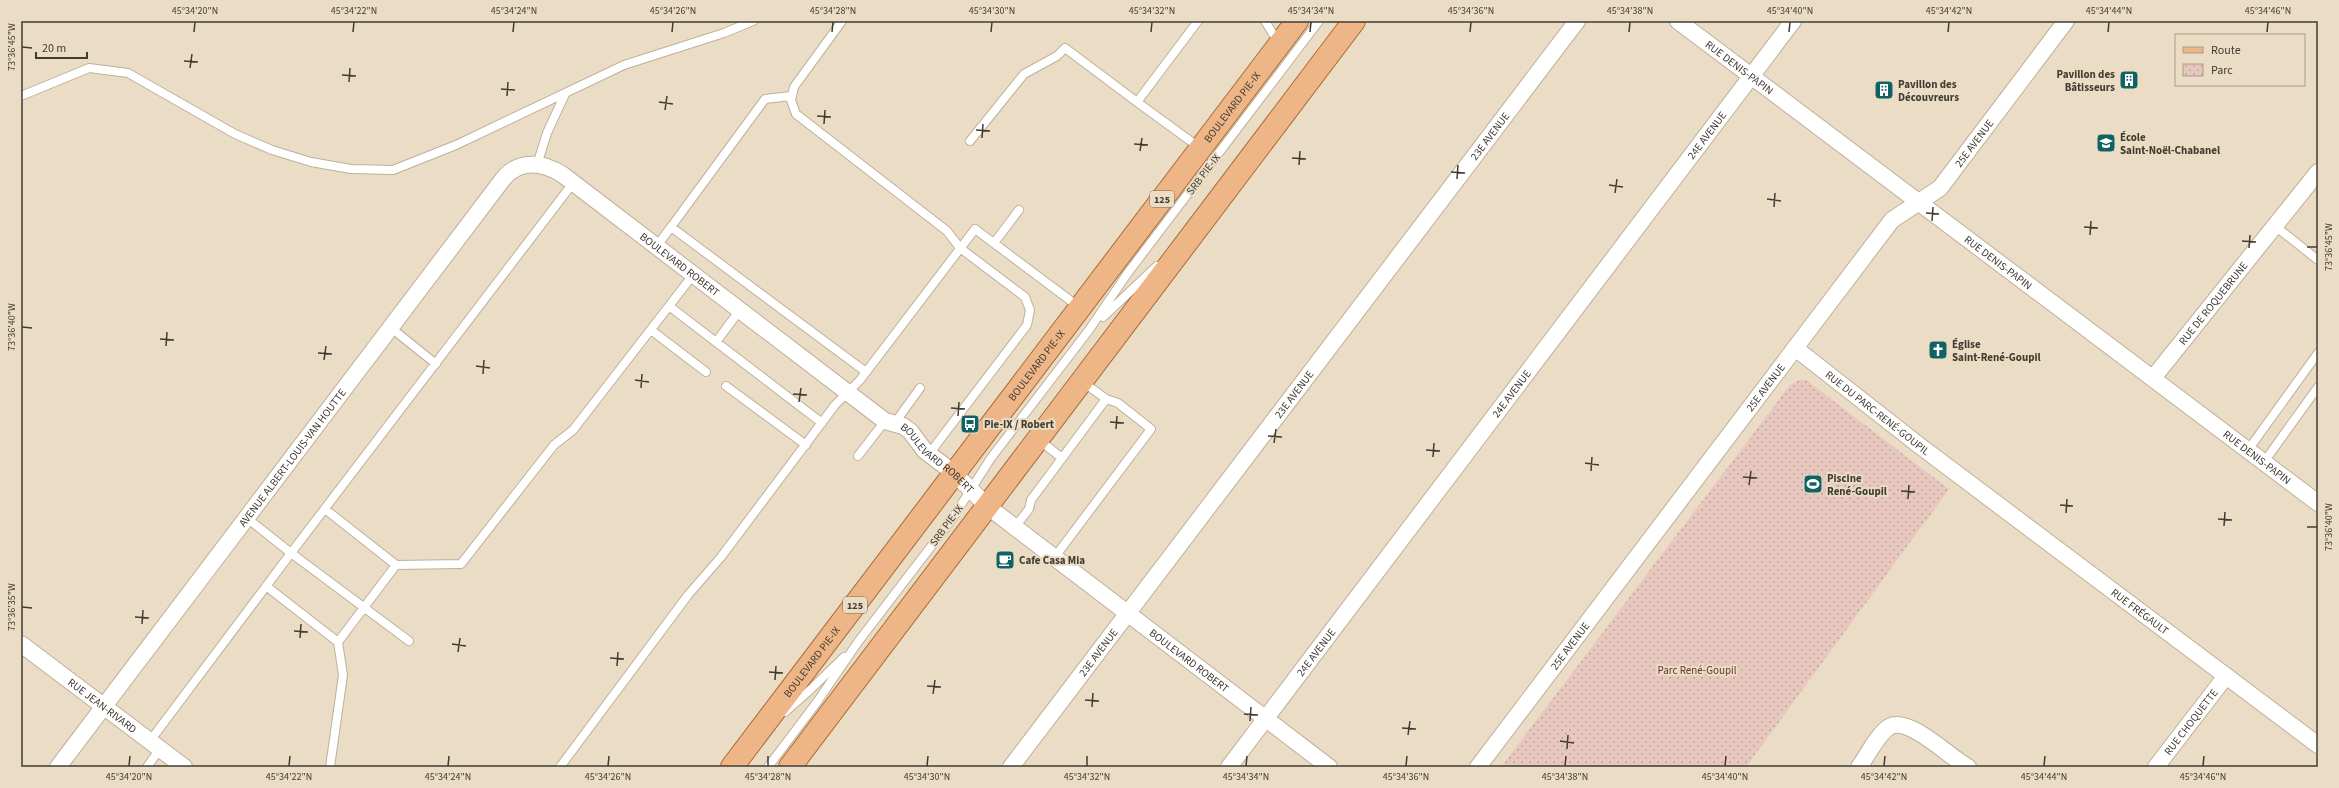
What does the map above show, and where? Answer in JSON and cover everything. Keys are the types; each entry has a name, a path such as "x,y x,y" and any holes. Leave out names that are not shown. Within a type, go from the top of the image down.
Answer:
{"main road":[{"name":"BOULEVARD PIE-IX","path":"732,767 1297,21"},
{"path":"790,767 1354,21"}],"street":[{"name":"23E AVENUE","path":"1011,767 1577,21"},
{"name":"RUE DENIS-PAPIN","path":"1678,21 2318,503"},
{"name":"24E AVENUE","path":"1229,767 1793,21"},
{"name":"25E AVENUE","path":"1478,767 1892,220 1940,188 2066,21"},
{"name":"AVENUE ALBERT-LOUIS-VAN HOUTTE","path":"58,767 506,175 523,165 537,165"},
{"name":"BOULEVARD ROBERT","path":"537,165 558,172 848,392 889,422 910,431 929,454 954,473 987,506 1126,614 1266,718 1329,767"},
{"name":"RUE DE ROQUEBRUNE","path":"2153,378 2318,172"},
{"name":"RUE DU PARC-RENÉ-GOUPIL","path":"1795,348 1962,477"},
{"name":"RUE FRÉGAULT","path":"1962,477 2318,745"},
{"name":"RUE JEAN-RIVARD","path":"21,644 184,767"},
{"name":"RUE CHOQUETTE","path":"2156,767 2226,676"},
{"path":"1859,767 1888,728 1897,724 1907,726 1918,732 1956,761 1968,767"}],"lane":[{"path":"21,96 89,68 128,73 235,134 272,150 311,162 351,169 393,170 456,146 624,65 724,33 753,21"},
{"path":"842,21 800,78 791,96 792,105 799,117 947,231 960,248 1021,294 1029,306 1030,315 1027,325 929,454"},
{"path":"1137,102 1198,21"},
{"path":"1265,21 1272,34 1281,42"},
{"name":"SRB PIE-IX","path":"768,767 817,702 858,642 949,523 991,458 1089,330 1127,274 1319,21"},
{"path":"970,141 1024,74 1057,56 1065,48 1200,148"},
{"path":"537,165 546,133 566,94"},
{"path":"656,247 765,99 791,96"},
{"path":"147,767 155,745 266,586 573,183"},
{"path":"994,243 1019,210"},
{"path":"2275,226 2318,260"},
{"path":"671,227 866,372"},
{"path":"560,767 688,595 721,557 822,423 866,372 975,229 1080,307"},
{"name":"SRB PIE-IX","path":"1089,330 1132,288 1189,240"},
{"path":"325,509 396,565 462,564 554,445 573,430 693,274"},
{"path":"669,306 822,423"},
{"path":"716,342 740,310"},
{"path":"390,327 436,364"},
{"path":"651,330 706,372"},
{"path":"2248,450 2318,353"},
{"path":"1054,558 1151,429 1118,404 1106,399 1082,380"},
{"path":"726,386 806,445"},
{"path":"2264,462 2318,387"},
{"path":"858,456 920,388"},
{"path":"1015,527 1029,509 1031,500 1106,399"},
{"path":"1038,439 1062,458"},
{"path":"247,518 408,641"},
{"path":"338,642 396,565"},
{"path":"266,586 338,642 343,676 330,767"},
{"name":"SRB PIE-IX","path":"755,737 811,689 858,642"}],"green space":[{"name":"Parc René-Goupil","path":"1799,380 1806,380 1949,489 1746,767 1501,767 1790,385"}],"place":[{"name":"Pavillon des Bâtisseurs","path":"2129,80"},
{"name":"Pavillon des Découvreurs","path":"1884,90"},
{"name":"École Saint-Noël-Chabanel","path":"2106,143"},
{"name":"Église Saint-René-Goupil","path":"1938,350"},
{"name":"Pie-IX / Robert","path":"970,424"},
{"name":"Piscine René-Goupil","path":"1813,484"},
{"name":"Cafe Casa Mia","path":"1005,560"}]}
